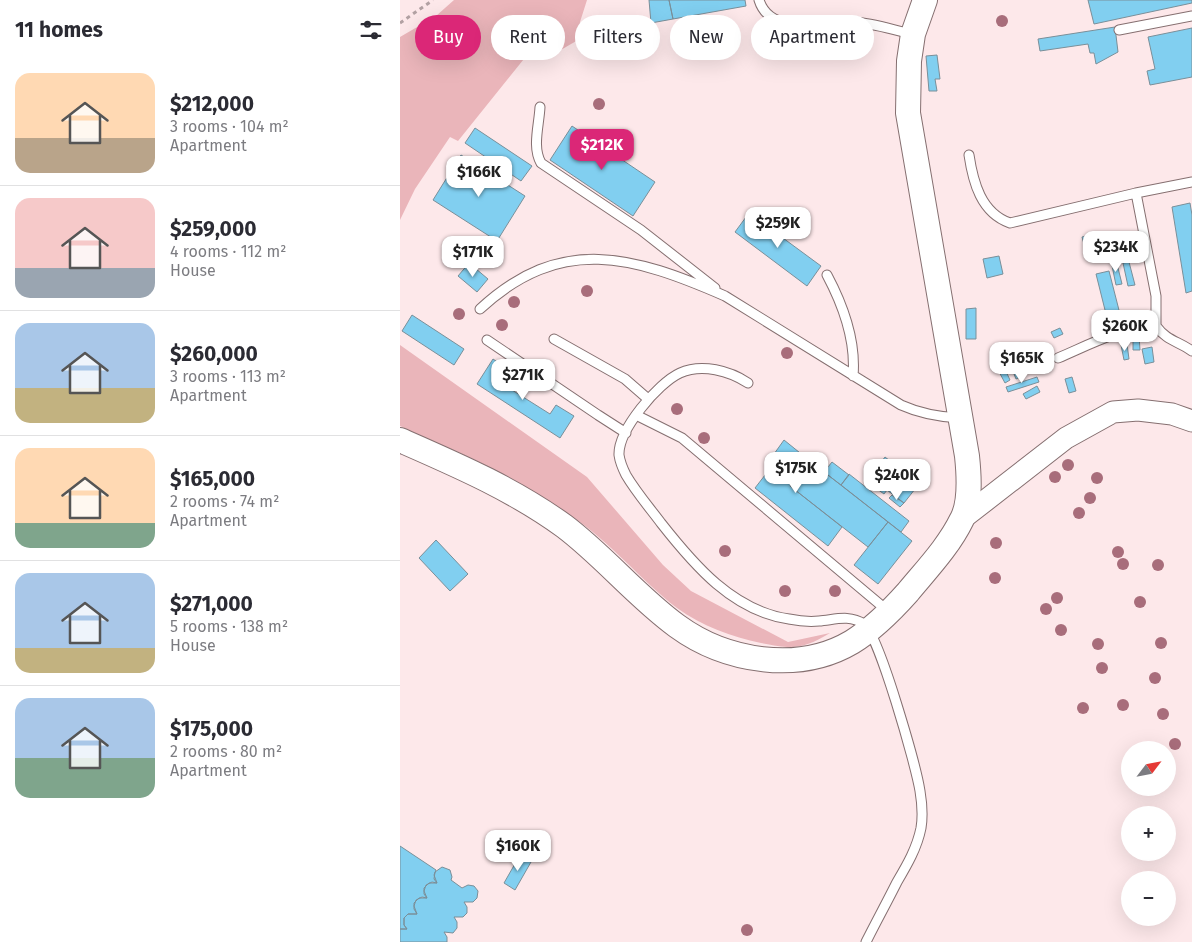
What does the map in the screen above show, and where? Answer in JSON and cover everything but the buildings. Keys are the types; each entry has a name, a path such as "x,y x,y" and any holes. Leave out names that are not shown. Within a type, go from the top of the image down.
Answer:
{"main road":[{"path":"400,440 488,480 522,498 583,541 670,620 694,637 711,646 732,654 755,658 776,660 799,659 833,651 852,642 869,629 889,612 947,544 963,518 968,495 969,475 908,112 909,61 912,34 925,0"}],"street":[{"path":"963,518 1066,438 1113,412 1138,410 1172,414 1192,421"}],"lane":[{"path":"759,0 767,13 776,20 786,24 857,22 912,34"},
{"path":"1119,30 1192,16"},
{"path":"540,107 536,154 541,163 641,230 725,296 852,376 915,412 960,418"},
{"path":"969,155 975,182 981,197 994,214 1010,223 1136,193 1192,182"},
{"path":"1136,193 1156,296 1156,326 1171,341 1192,351"},
{"path":"480,309 518,279 540,269 569,261 599,258 629,262 665,272 725,296"},
{"path":"827,275 842,308 852,348 854,360 852,376"},
{"path":"1058,358 1122,330 1156,326"},
{"path":"554,339 625,379 648,399"},
{"path":"486,340 626,433"},
{"path":"748,383 721,371 709,369 695,369 680,373 666,382 648,399 636,415 626,433 619,457 626,475 670,534 702,571 741,602 768,614 787,619 817,622 847,618 857,620 869,629 892,689 920,789 922,808 916,847 866,942"},
{"path":"636,415 682,438 889,612"}],"path":[{"path":"400,23 433,0"}],"shaded area":[{"path":"454,0 587,0 582,15 575,15 575,42 565,48 565,15 491,15 491,60 523,60 458,141 450,137 415,189 400,220 400,37 415,28 415,60 481,60 481,15 437,15"},
{"path":"400,345 587,477 663,565 691,591 788,642 830,633 812,643 789,647 750,641 707,625 677,608 586,526 533,491 503,474 400,426"}]}
